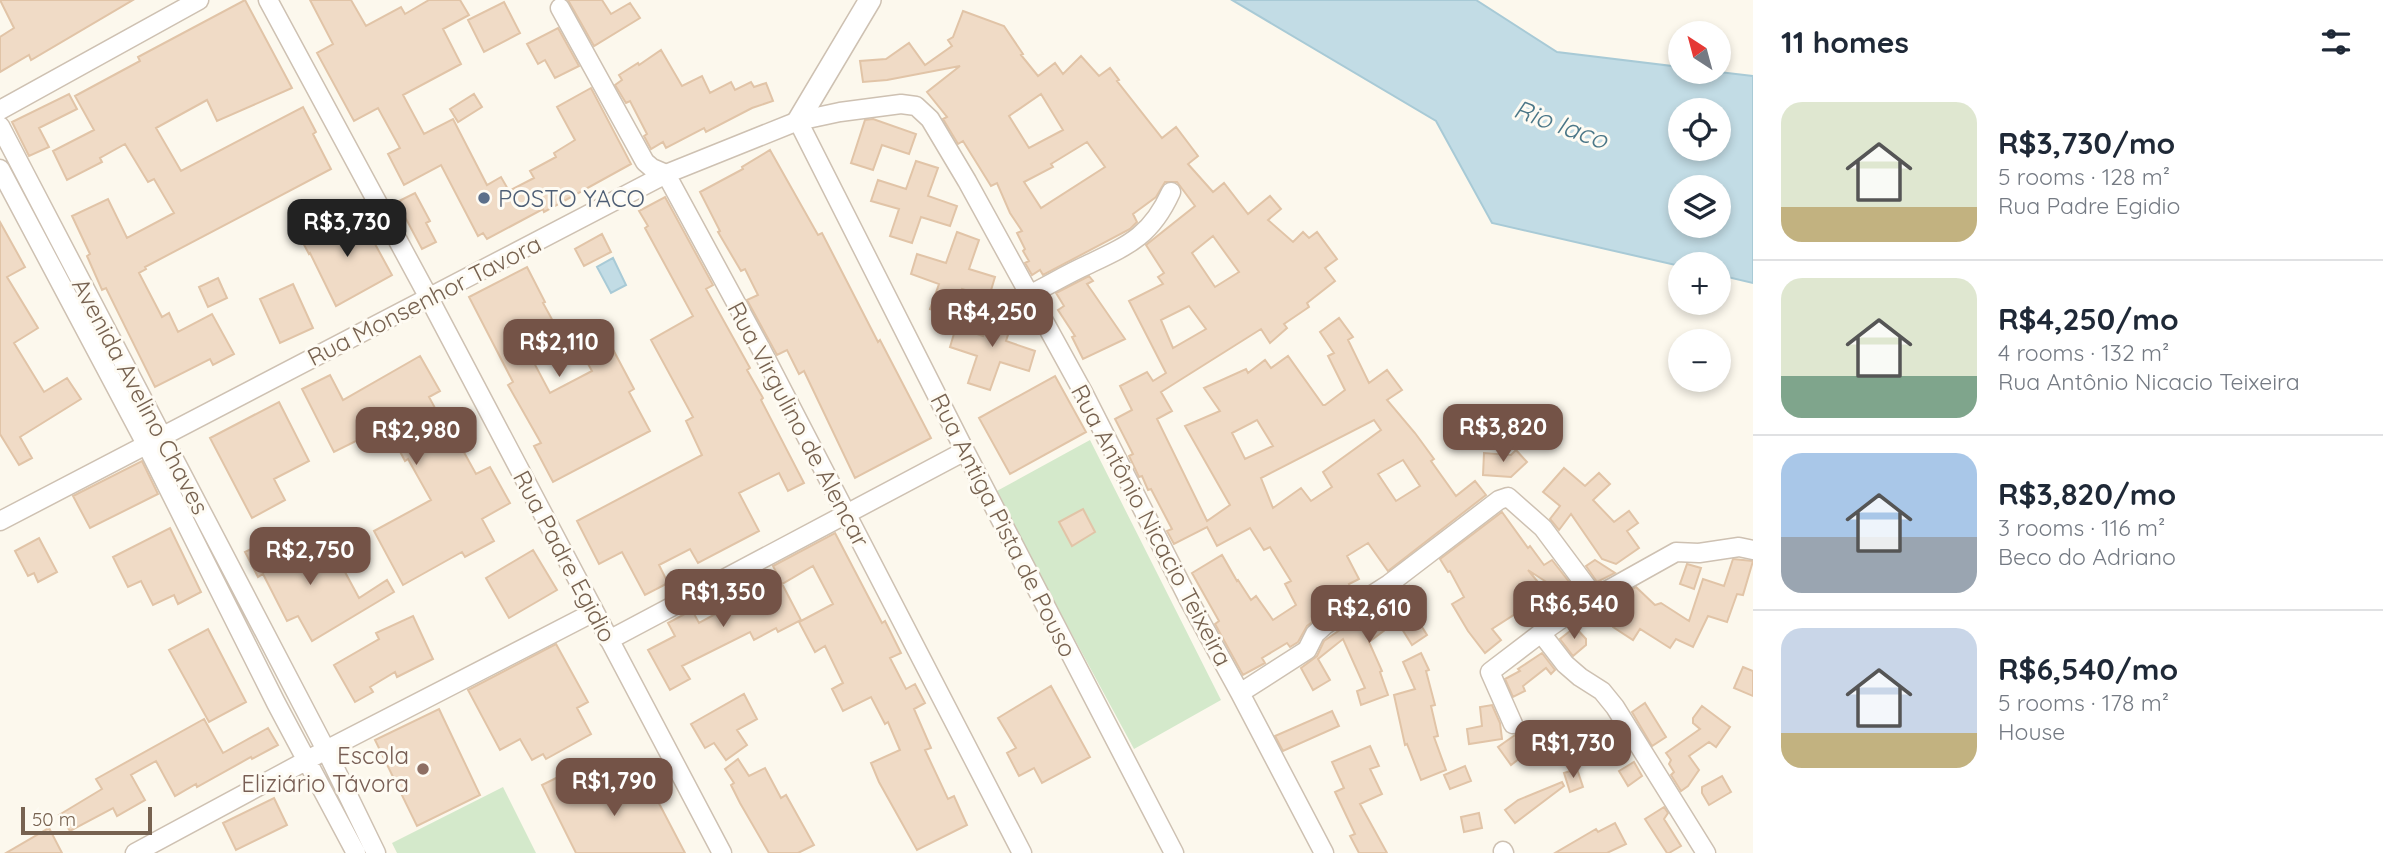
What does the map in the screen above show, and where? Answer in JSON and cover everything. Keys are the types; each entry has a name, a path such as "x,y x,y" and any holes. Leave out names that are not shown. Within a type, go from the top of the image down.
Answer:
{"street":[{"path":"0,110 199,0"},
{"name":"Rua Padre Egidio","path":"268,0 429,298 722,853"},
{"path":"798,121 870,0"},
{"name":"Rua Virgulino de Alencar","path":"560,8 645,162 652,169 666,174 1022,853"},
{"name":"Rua Monsenhor Tavora","path":"0,521 666,174 798,121 901,104"},
{"name":"Rua Antônio Nicacio Teixeira","path":"901,104 916,106 930,120 967,181 1083,392 1190,602 1324,853"},
{"name":"Rua Antiga Pista de Pouso","path":"798,121 965,451 1174,853"},
{"name":"Avenida Avelino Chaves","path":"0,126 154,439 307,761 356,853"},
{"name":"Avenida Avelino Chaves","path":"0,169 154,439 326,750 376,853"},
{"path":"1029,295 1086,265 1116,253 1136,239 1154,223 1171,192"},
{"path":"609,640 965,451"},
{"path":"1240,693 1307,650 1315,634 1325,625 1389,584 1499,500 1508,498 1544,528 1593,593 1601,596 1676,552 1739,547 1753,550"},
{"path":"1513,724 1490,672 1577,608 1593,593"},
{"path":"135,853 326,750 594,612"},
{"path":"1541,633 1565,664 1602,691 1615,707 1706,853"}],"green space":[{"path":"1090,440 1221,700 1134,749 995,492"},
{"path":"503,787 536,853 397,853 392,843"}],"water":[{"name":"Rio Iaco","path":"1232,0 1476,0 1557,52 1668,66 1668,84 1731,84 1731,73 1753,76 1753,283 1731,278 1731,252 1668,252 1668,263 1492,223 1436,121"},
{"path":"613,258 626,285 611,293 597,267"}],"building":[{"path":"0,0 133,0 31,60 29,55 0,72 0,37 14,28"},
{"path":"245,0 292,88 217,121 207,100 156,128 181,171 303,107 331,169 145,267 146,269 139,273 162,317 169,313 178,332 212,314 234,354 213,365 210,359 155,387 106,288 102,290 87,256 90,254 72,216 108,199 127,238 174,213 154,179 148,182 125,144 100,158 102,162 67,180 53,151 94,130 75,96 140,61 138,57"},
{"path":"310,0 351,0 366,26 401,7 405,14 429,0 460,0 469,15 443,29 461,64 403,95 424,134 453,119 487,185 501,177 509,191 534,178 530,171 556,157 554,153 575,140 557,107 591,88 631,164 544,212 543,209 487,239 483,233 478,236 441,165 404,185 388,154 400,148 378,108 354,121 317,53 333,44"},
{"path":"568,0 602,0 611,14 630,3 640,18 594,46"},
{"path":"504,2 520,33 484,52 468,20"},
{"path":"963,11 1004,26 1023,54 1021,55 1038,76 1055,63 1063,74 1081,56 1099,76 1110,68 1119,80 1117,81 1162,138 1176,127 1198,156 1188,164 1213,192 1224,183 1248,214 1270,196 1281,209 1268,220 1293,242 1303,232 1309,238 1317,232 1337,259 1325,268 1335,281 1307,303 1309,307 1284,324 1287,328 1270,343 1261,329 1161,392 1172,411 1157,419 1207,521 1230,505 1185,426 1220,411 1204,388 1246,369 1248,373 1265,360 1271,368 1288,356 1325,405 1345,390 1328,356 1334,353 1320,332 1339,318 1353,337 1348,340 1369,383 1387,370 1402,390 1387,400 1434,459 1431,461 1456,496 1475,481 1486,495 1388,571 1368,543 1347,556 1359,579 1349,584 1353,592 1344,596 1346,598 1307,626 1298,642 1290,647 1287,643 1262,658 1265,663 1243,675 1215,624 1219,621 1192,573 1222,555 1251,600 1256,596 1273,620 1296,605 1285,584 1291,581 1270,547 1264,550 1250,528 1217,546 1207,527 1174,544 1167,531 1172,529 1151,489 1148,490 1142,476 1139,477 1129,456 1133,454 1115,419 1132,410 1120,386 1147,372 1153,381 1166,373 1129,301 1163,284 1158,277 1164,273 1146,245 1195,206 1177,182 1165,182 1156,197 1133,214 1137,222 1130,229 1043,275 1040,270 1032,275 1025,263 1029,261 1017,233 1022,231 1010,213 997,183 991,186 963,141 958,144 943,119 947,117 927,92 960,66 863,82 860,61 886,59 909,43 925,65 952,46 948,40 953,37","holes":["1041,94 1063,130 1029,148 1009,116","1087,142 1105,167 1041,208 1024,182 1053,167 1051,164","1213,236 1239,272 1215,287 1192,253","1189,306 1206,329 1173,348 1161,320","1257,420 1273,446 1245,459 1232,433","1374,420 1381,430 1323,472 1332,487 1311,501 1301,488 1273,508 1261,478","1403,460 1420,486 1396,501 1378,474"]},
{"path":"558,28 579,66 555,78 545,60 538,64 527,44"},
{"path":"661,50 682,86 702,76 710,93 731,82 735,90 751,82 754,87 766,83 773,101 752,108 706,132 704,128 666,148 663,142 651,149 644,136 647,134 630,101 626,103 615,85 622,80 619,75"},
{"path":"69,94 77,109 39,128 49,147 29,156 12,122"},
{"path":"474,94 482,107 458,122 450,109"},
{"path":"873,119 916,134 909,154 882,145 873,170 851,163 865,120"},
{"path":"770,150 818,235 822,233 931,438 855,478 804,371 799,374 787,350 777,355 747,300 758,295 745,269 741,271 718,232 720,231 700,192 743,169 742,167"},
{"path":"916,161 938,168 928,196 957,206 950,226 921,217 912,243 890,236 899,209 871,201 878,180 906,189"},
{"path":"415,193 430,221 426,223 436,242 422,249 397,202"},
{"path":"665,197 713,285 706,289 750,368 747,370 763,398 761,400 804,483 788,491 779,473 739,493 759,531 698,563 690,549 659,565 668,583 645,595 622,552 599,564 577,521 702,455 686,421 693,417 651,340 693,316 645,228 648,226 639,211"},
{"path":"355,213 392,275 336,306 302,241"},
{"path":"0,222 25,267 7,277 38,328 14,343 44,392 67,378 81,399 20,437 32,458 19,465 0,434"},
{"path":"957,232 979,240 969,269 995,277 989,297 962,289 953,316 930,309 939,284 911,274 917,254 946,263"},
{"path":"602,234 611,252 584,266 575,249"},
{"path":"527,267 565,343 533,361 550,393 592,371 573,337 599,323 634,389 629,392 650,431 553,482 534,446 541,443 508,385 513,382 469,297"},
{"path":"1089,276 1093,281 1087,284 1125,339 1083,359 1072,337 1075,336 1058,310 1064,306 1056,293"},
{"path":"218,278 227,298 208,307 199,287"},
{"path":"293,284 313,328 280,343 260,299"},
{"path":"993,307 1015,314 1006,341 1035,351 1029,371 1000,362 990,390 968,383 977,356 950,347 956,327 983,336"},
{"path":"420,356 440,391 429,397 456,447 460,445 476,474 490,467 510,503 482,519 494,541 465,557 462,552 403,585 374,531 431,500 408,459 405,461 385,423 334,452 302,389 330,375 343,400"},
{"path":"1055,376 1086,432 1010,474 979,418"},
{"path":"279,402 309,461 274,479 285,500 252,518 210,438"},
{"path":"1516,450 1527,462 1511,477 1483,475 1484,453 1511,455"},
{"path":"142,461 158,494 90,528 73,496"},
{"path":"1564,468 1585,486 1599,473 1610,484 1593,500 1614,522 1629,511 1638,523 1627,531 1639,548 1616,564 1602,559 1571,514 1559,530 1550,519 1560,506 1543,492"},
{"path":"1083,509 1095,532 1072,546 1059,522"},
{"path":"1502,512 1528,548 1530,546 1544,565 1552,560 1577,592 1571,598 1528,570 1557,605 1536,621 1526,607 1492,629 1501,640 1485,653 1452,604 1464,597 1440,559"},
{"path":"170,528 201,592 178,604 174,595 153,605 141,581 128,587 113,557"},
{"path":"287,531 311,577 339,561 359,598 387,580 394,592 312,641 298,616 287,621 263,574 258,577 245,552"},
{"path":"835,533 882,623 885,621 901,653 890,658 906,689 915,684 925,703 914,709 931,748 925,750 948,799 954,796 967,825 917,850 871,763 900,750 888,722 885,724 871,697 843,711 832,689 843,683 825,646 815,652 799,622 833,604 813,566 782,584 773,566"},
{"path":"39,538 57,572 38,582 34,573 28,576 15,551"},
{"path":"533,550 557,590 509,618 486,578"},
{"path":"1733,559 1753,561 1743,595 1737,594 1727,622 1708,616 1693,647 1676,639 1670,648 1640,629 1633,640 1613,627 1597,606 1605,605 1636,587 1655,605 1661,603 1689,621 1703,579 1724,586"},
{"path":"1595,560 1615,573 1597,582 1586,566"},
{"path":"1687,564 1701,568 1694,589 1680,584"},
{"path":"779,578 801,620 778,632 776,628 754,640 750,632 682,666 690,679 670,690 648,650 675,636 668,623 692,610 699,623 734,604 731,599 751,588 753,592"},
{"path":"1409,586 1418,601 1409,606 1427,635 1412,645 1397,621 1369,642 1382,671 1380,672 1388,695 1361,705 1357,691 1365,688 1343,639 1318,659 1330,680 1313,690 1301,668 1317,656 1324,641 1360,616 1366,624 1388,607 1385,601"},
{"path":"413,616 433,659 397,677 395,672 370,687 373,692 355,702 334,665 379,639 376,633"},
{"path":"1575,627 1586,639 1586,645 1573,656 1560,639"},
{"path":"208,629 246,702 209,722 169,650"},
{"path":"556,644 588,702 577,708 591,734 546,759 543,754 532,760 520,739 500,750 468,690"},
{"path":"1421,653 1429,670 1426,671 1435,705 1431,706 1438,736 1434,737 1446,770 1421,780 1407,744 1405,745 1394,695 1415,689 1403,662"},
{"path":"1542,653 1555,670 1551,674 1546,668 1523,686 1525,691 1513,697 1505,679"},
{"path":"1743,667 1753,671 1753,696 1734,688"},
{"path":"1051,686 1090,757 1042,783 1034,768 1019,776 1007,753 1016,748 998,718"},
{"path":"744,694 757,719 737,730 747,745 726,760 714,743 705,748 691,724"},
{"path":"1645,703 1666,737 1652,746 1632,712"},
{"path":"1492,705 1500,723 1502,739 1469,744 1467,729 1482,726 1480,707"},
{"path":"1702,706 1730,727 1716,747 1709,742 1689,756 1699,770 1681,791 1671,775 1674,772 1666,753 1700,729 1693,723 1693,718"},
{"path":"439,709 480,795 417,826 375,740"},
{"path":"1332,711 1339,726 1283,751 1275,736"},
{"path":"204,719 223,753 268,728 278,745 175,796 156,761 131,775 145,800 117,816 113,808 70,831 59,815 102,789 96,779"},
{"path":"1515,735 1528,752 1511,765 1498,747"},
{"path":"1370,746 1379,766 1370,769 1382,794 1360,804 1387,853 1359,853 1350,836 1355,834 1335,792 1344,788 1332,762"},
{"path":"738,759 749,776 765,768 781,798 786,795 814,845 798,853 769,853 740,803 731,785 734,783 725,769"},
{"path":"1634,762 1642,776 1628,786 1619,771"},
{"path":"1465,766 1471,781 1450,789 1444,775"},
{"path":"641,769 685,853 576,853 542,785 564,774 578,801"},
{"path":"1577,769 1583,787 1570,792 1564,773"},
{"path":"1722,776 1731,792 1709,805 1702,793 1702,787"},
{"path":"1562,782 1564,786 1515,823 1505,810 1518,800"},
{"path":"274,798 287,825 236,850 223,823"},
{"path":"1664,807 1668,813 1664,819 1681,846 1669,853 1645,819"},
{"path":"1479,813 1482,828 1464,832 1461,817"},
{"path":"1615,823 1626,844 1607,853 1555,853 1596,829 1598,832"},
{"path":"49,828 62,853 6,853"}],"place":[{"name":"POSTO YACO","path":"484,198"},
{"name":"Escola Eliziário Távora","path":"423,769"}]}
